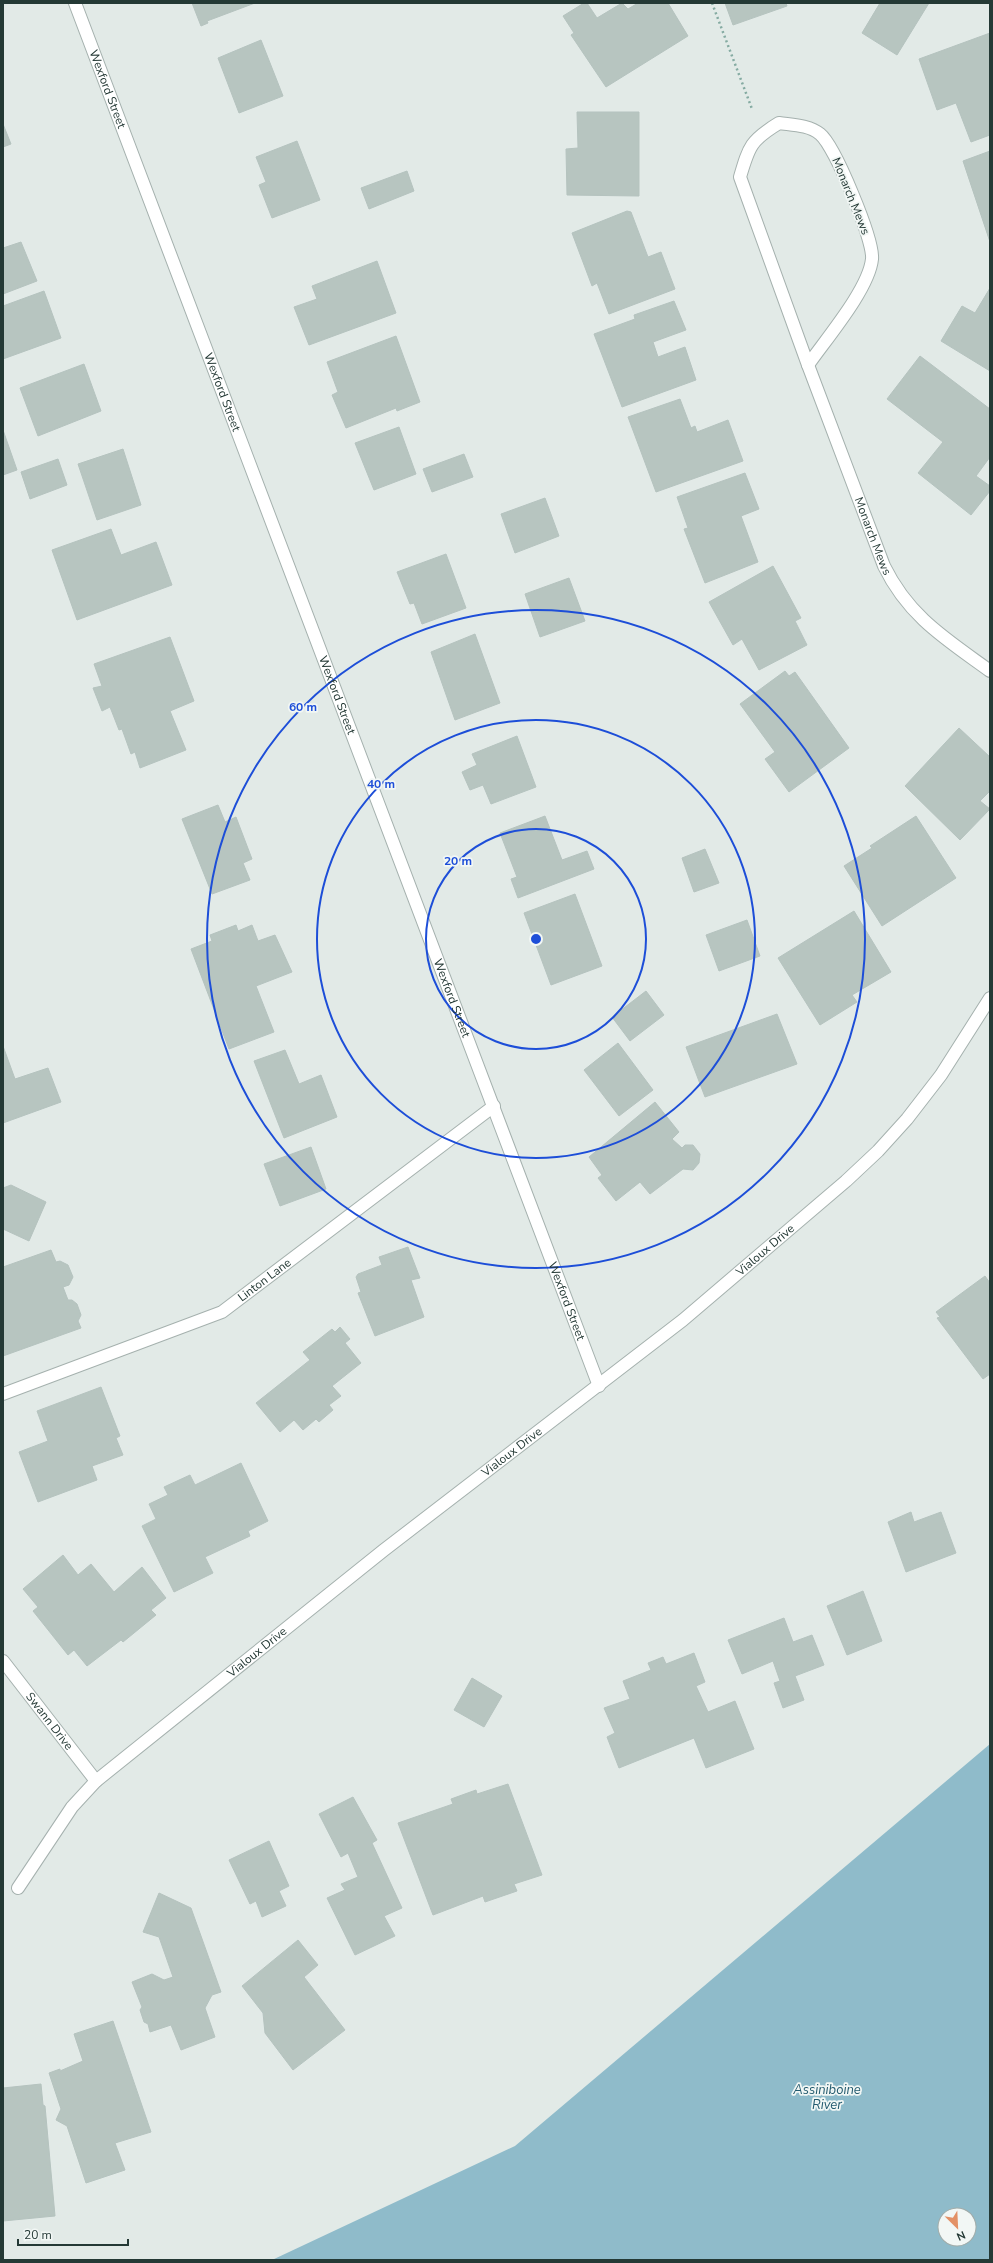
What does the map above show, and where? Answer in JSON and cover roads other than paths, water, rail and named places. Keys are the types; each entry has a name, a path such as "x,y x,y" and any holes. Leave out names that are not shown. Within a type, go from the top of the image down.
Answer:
{"street":[{"name":"Wexford Street","path":"75,3 599,1386"},
{"name":"Monarch Mews","path":"808,364 862,287 872,259 868,235 835,154 820,134 802,126 779,124 761,134 749,147 740,177 808,364 884,566 893,585 923,621 990,672"},
{"name":"Vialoux Drive","path":"18,1888 72,1806 96,1781 384,1550 683,1320 878,1151 941,1075 990,998"},
{"name":"Linton Lane","path":"3,1394 222,1312 494,1106"},
{"name":"Swann Drive","path":"3,1661 96,1781"}],"water":[{"name":"Assiniboine River","path":"990,1744 990,2260 272,2260 515,2146"}]}
